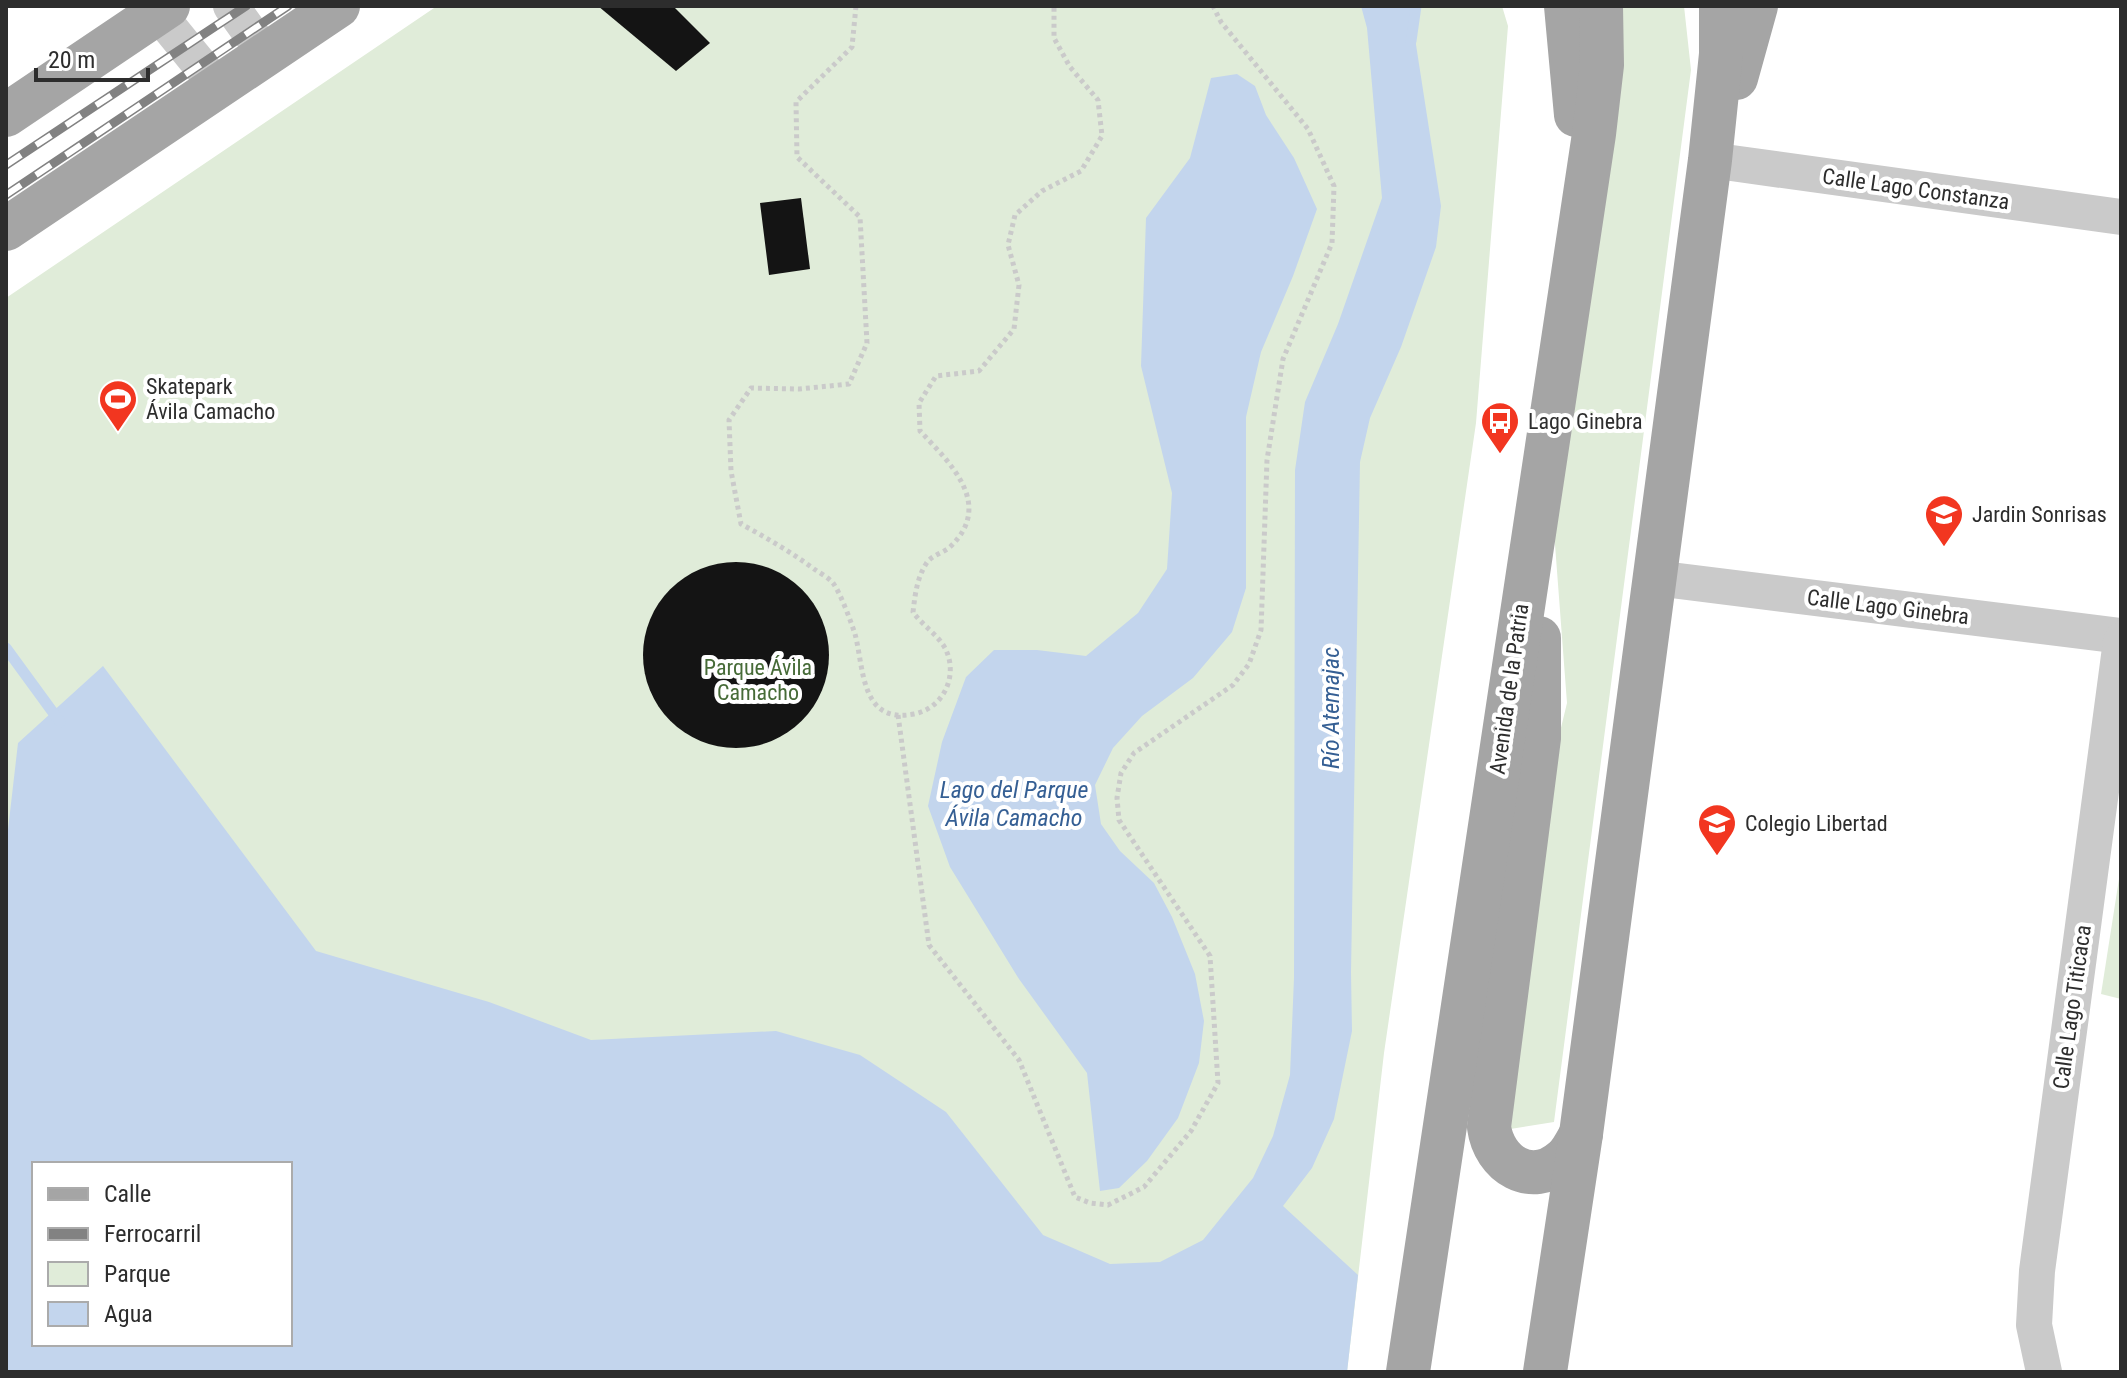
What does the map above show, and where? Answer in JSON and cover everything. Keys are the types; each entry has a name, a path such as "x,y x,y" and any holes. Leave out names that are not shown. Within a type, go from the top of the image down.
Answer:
{"main road":[{"path":"6,229 338,6"},
{"path":"1566,6 1583,204"},
{"name":"Avenida de la Patria","path":"1408,1372 1583,204 1602,65 1601,6"},
{"path":"1545,1372 1581,1134 1710,160 1721,54 1721,6"},
{"path":"1710,160 1756,6"},
{"path":"6,115 159,8"},
{"path":"1538,495 1539,738 1489,1127 1490,1140 1504,1161 1527,1171 1554,1167 1565,1159 1581,1134"}],"street":[{"path":"231,6 266,55"},
{"path":"159,8 218,87"},
{"name":"Calle Lago Constanza","path":"1710,160 2121,217"},
{"name":"Calle Lago Ginebra","path":"1655,578 2121,638"},
{"name":"Calle Lago Titicaca","path":"2044,1372 2034,1325 2037,1271 2121,638"}],"path":[{"path":"856,6 852,47 796,102 797,157 860,217 867,343 849,384 799,389 751,388 729,420 731,471 741,524 785,547 833,582 854,633 868,696 876,704 898,715 910,716 932,707 948,686 949,660 944,647 913,612 917,587 927,561 950,547 969,522 968,491 944,457 920,431 919,403 936,376 979,371 1014,329 1019,285 1008,245 1015,215 1042,191 1081,171 1102,136 1098,100 1070,67 1054,38 1054,6"},
{"path":"898,715 929,945 1019,1060 1075,1197 1108,1205 1144,1187 1191,1131 1218,1083 1210,956 1119,820 1117,798 1121,773 1134,753 1233,685 1249,664 1261,630 1267,460 1283,359 1332,243 1334,186 1308,129 1221,22 1213,6"}],"green space":[{"name":"Parque Ávila Camacho","path":"437,6 1502,6 1508,26 1476,423 1384,1053 1347,1372 6,1372 6,298"},
{"path":"1613,6 1684,6 1691,70 1554,1122 1504,1130 1503,967 1567,703 1552,505"},
{"path":"2121,866 2121,999 2101,994"}],"water":[{"name":"Río Atemajac","path":"1361,6 1410,6 1441,206 1436,247 1401,347 1370,418 1360,462 1352,1031 1334,1119 1312,1168 1283,1206 1358,1275 1347,1372 6,1372 6,847 18,743 103,666 316,951 489,1002 591,1040 776,1031 860,1055 946,1112 1043,1235 1110,1264 1160,1262 1203,1240 1253,1178 1273,1136 1290,1075 1294,978 1295,470 1305,402 1338,324 1382,198 1367,28"},
{"name":"Lago del Parque Ávila Camacho","path":"1237,74 1255,86 1266,115 1294,158 1317,209 1261,352 1246,417 1246,588 1232,632 1193,678 1142,716 1113,748 1095,785 1101,824 1120,851 1154,883 1172,917 1195,974 1204,1021 1199,1063 1178,1118 1147,1161 1119,1188 1100,1191 1087,1073 1019,979 950,867 928,806 942,742 966,677 994,650 1037,650 1086,656 1138,613 1167,569 1172,493 1141,366 1146,218 1190,158 1211,78"}],"building":[{"path":"598,6 673,6 710,43 676,71"},
{"path":"801,198 810,269 769,275 760,203"},
{"path":"736,562 754,563 772,569 802,589 822,619 828,637 828,673 822,691 802,721 772,741 754,747 736,748 718,747 700,741 670,721 650,691 644,673 643,655 644,637 650,619 670,589 700,569 718,563"}],"waterway":[{"path":"1411,41 1416,6"},
{"path":"6,648 60,722"}],"railway":[{"path":"6,165 246,6"},
{"path":"6,195 288,6"}],"place":[{"name":"Skatepark Ávila Camacho","path":"118,433"},
{"name":"Lago Ginebra","path":"1500,455"},
{"name":"Jardin Sonrisas","path":"1944,548"},
{"name":"Colegio Libertad","path":"1717,857"}]}
